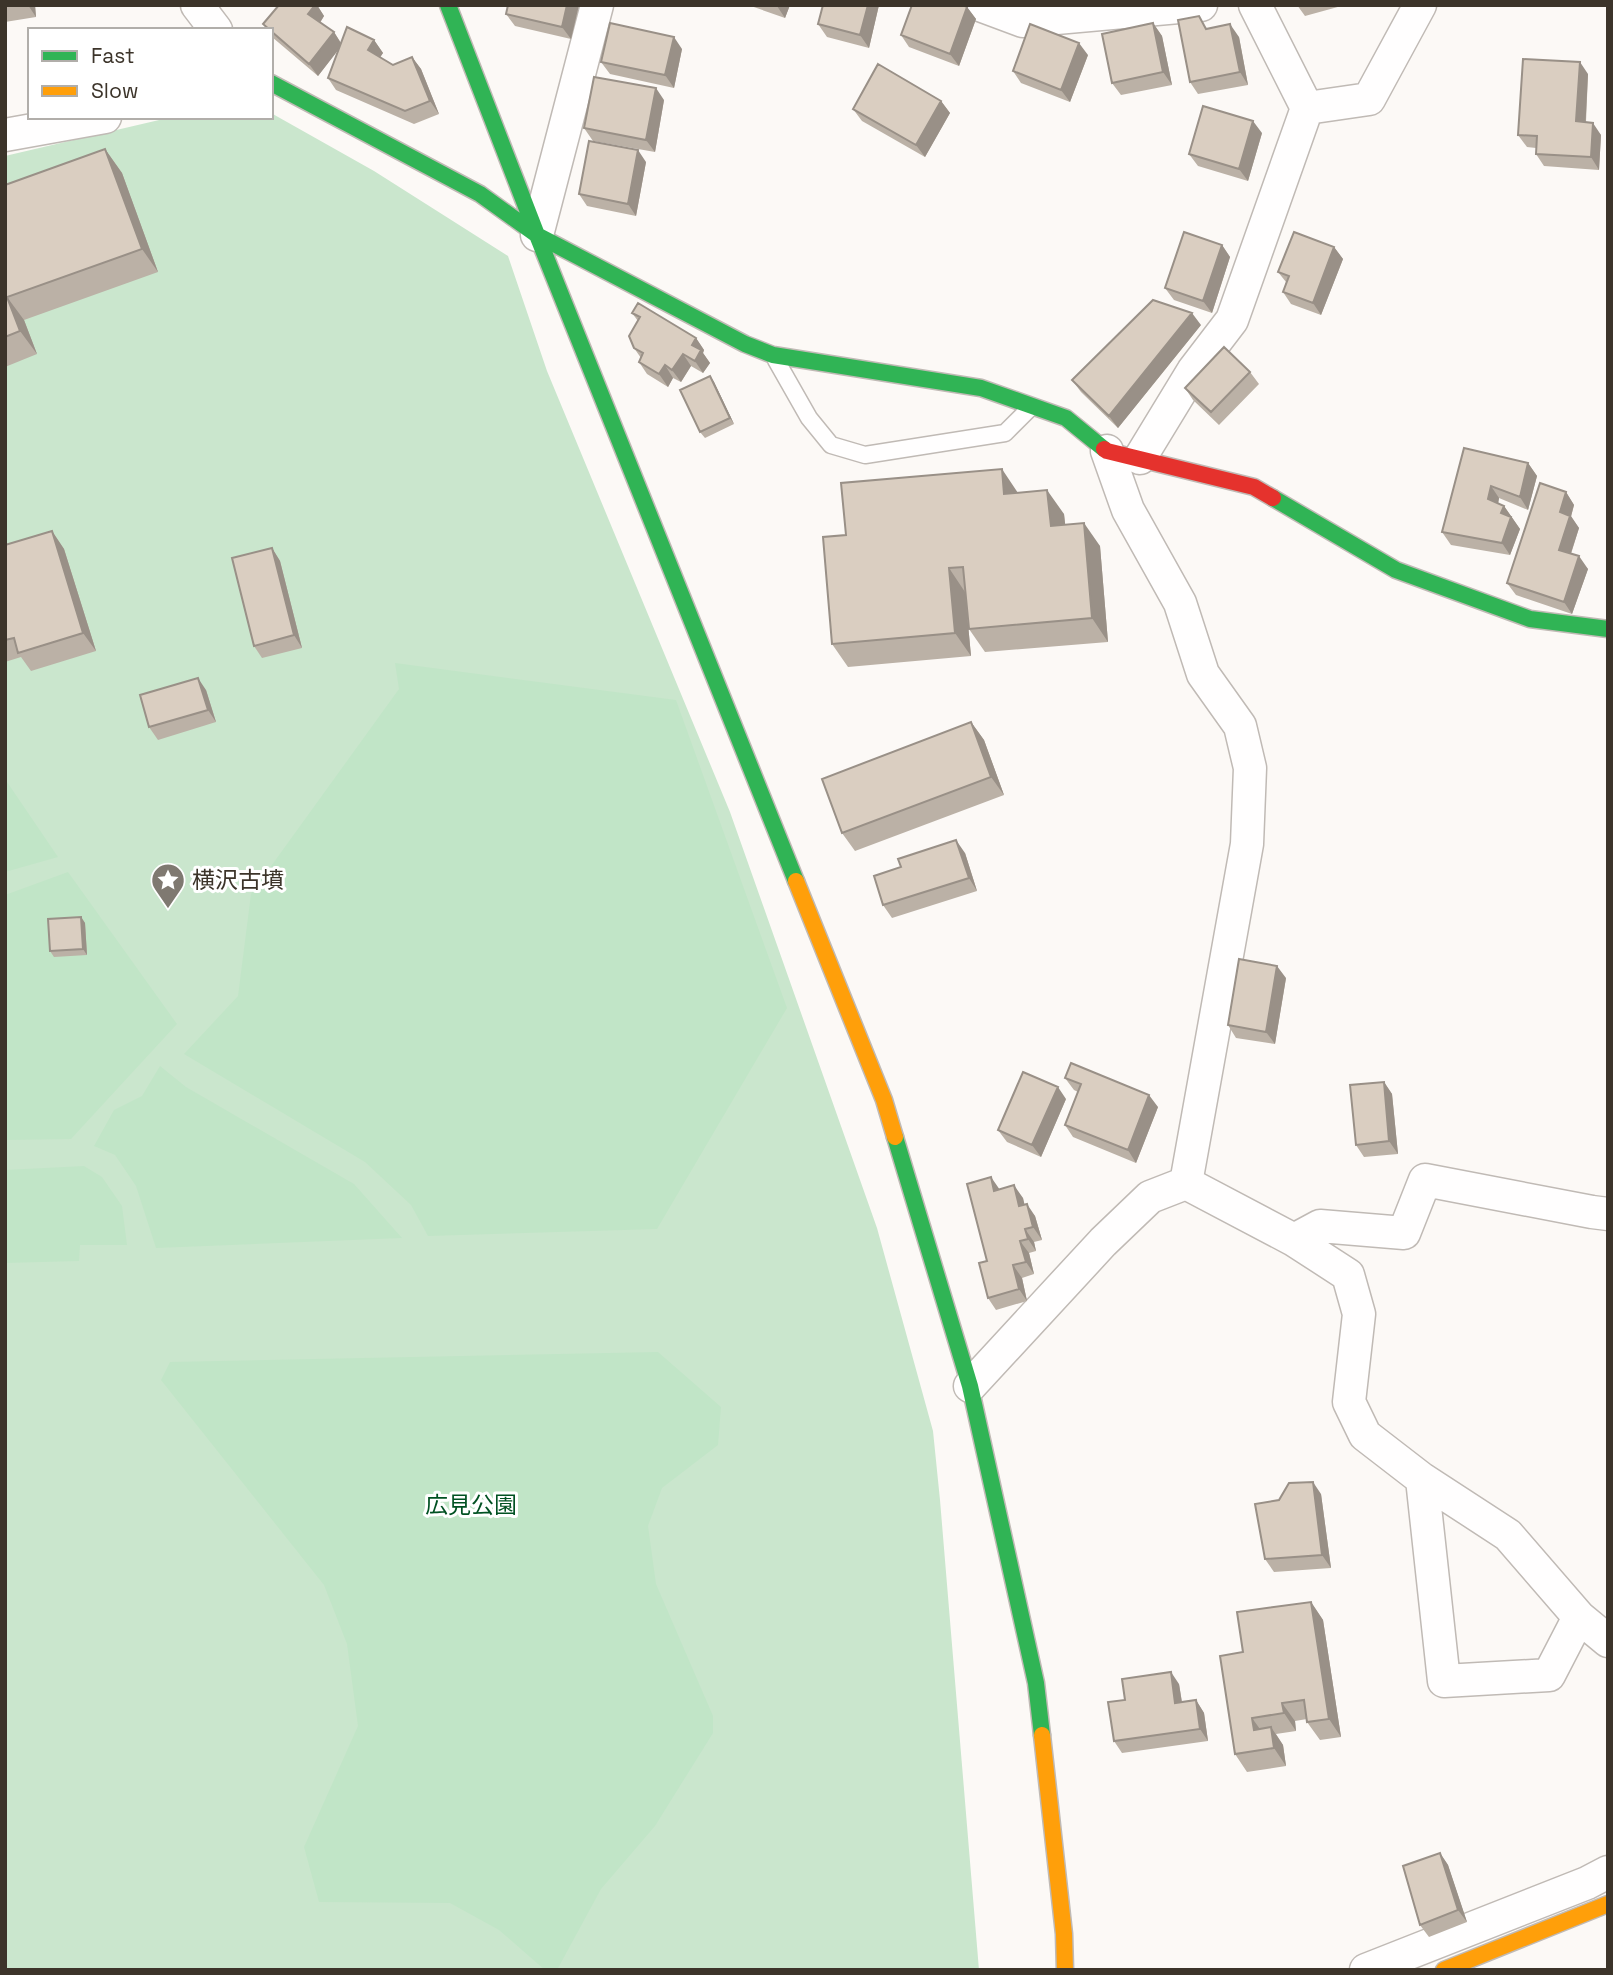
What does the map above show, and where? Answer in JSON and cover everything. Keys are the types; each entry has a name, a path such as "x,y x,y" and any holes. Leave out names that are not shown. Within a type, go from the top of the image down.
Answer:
{"main road":[{"path":"448,5 537,235 884,1100 970,1386 1037,1683 1064,1934 1065,1970"},
{"path":"273,85 480,194 537,235 745,344 773,355 981,388 1066,418 1107,451 1254,487 1396,570 1530,619 1608,629"},
{"path":"1444,1970 1608,1904"}],"street":[{"path":"197,5 214,28"},
{"path":"537,235 597,5"},
{"path":"980,5 1023,21 1201,5"},
{"path":"1140,458 1194,371 1232,320 1307,108 1255,5"},
{"path":"1307,108 1369,99 1420,5"},
{"path":"5,135 94,119"},
{"path":"1107,451 1128,510 1180,604 1203,674 1240,726 1250,768 1247,844 1186,1182"},
{"path":"1294,1240 1320,1226 1404,1233 1425,1180 1608,1214"},
{"path":"970,1386 1103,1242 1150,1197 1186,1182"},
{"path":"1186,1182 1294,1240 1348,1275 1359,1314 1349,1402 1365,1435 1422,1479 1508,1535 1579,1617 1608,1641"},
{"path":"1422,1479 1444,1681 1549,1675 1579,1617"},
{"path":"1366,1970 1587,1883 1608,1872"}],"lane":[{"path":"773,355 809,418 831,445 865,455 1006,433 1031,407"}],"green space":[{"name":"広見公園","path":"273,114 374,171 508,256 547,371 730,812 877,1228 933,1431 979,1970 5,1970 5,156 163,119 273,119"},
{"path":"395,663 676,700 787,1008 657,1229 428,1236 411,1205 365,1162 184,1054 238,996 251,894 399,689"},
{"path":"5,779 58,857 5,872"},
{"path":"68,872 177,1024 71,1139 5,1140 5,895"},
{"path":"160,1066 186,1087 354,1184 402,1238 156,1248 136,1186 115,1155 94,1146 114,1110 142,1096"},
{"path":"84,1166 102,1177 122,1206 127,1245 80,1245 79,1261 5,1263 5,1170"},
{"path":"658,1352 721,1407 718,1445 662,1488 648,1526 656,1584 713,1716 713,1733 655,1826 601,1889 557,1970 545,1970 499,1930 450,1903 319,1902 304,1847 358,1726 347,1644 324,1585 161,1380 170,1362"}],"building":[{"path":"279,5 315,5 308,14 334,32 309,64 273,33 273,28 263,24"},
{"path":"508,5 567,5 562,27 506,14"},
{"path":"823,5 868,5 860,35 818,24"},
{"path":"912,5 967,7 950,54 901,35"},
{"path":"1199,16 1206,29 1230,24 1240,72 1190,82 1178,20"},
{"path":"610,23 674,37 665,75 601,62"},
{"path":"1153,23 1163,72 1112,83 1102,34"},
{"path":"1030,24 1079,43 1061,90 1013,71"},
{"path":"347,27 374,40 368,50 393,65 412,57 430,101 405,111 328,78"},
{"path":"1523,59 1580,62 1576,121 1593,123 1591,157 1536,154 1537,136 1518,135"},
{"path":"878,64 941,101 916,145 853,109"},
{"path":"594,77 656,88 646,140 584,128"},
{"path":"1203,106 1253,121 1239,169 1189,154"},
{"path":"589,141 638,150 628,204 579,194"},
{"path":"105,149 142,249 7,297 20,331 5,337 5,185"},
{"path":"1184,232 1222,245 1203,301 1165,288"},
{"path":"1294,232 1334,247 1313,303 1283,292 1289,276 1278,272"},
{"path":"1153,300 1192,313 1109,416 1072,380"},
{"path":"638,303 696,338 692,345 701,350 695,361 683,354 672,370 665,365 659,374 639,362 643,353 634,348 629,336 640,317 632,313"},
{"path":"1224,347 1250,372 1211,412 1185,388"},
{"path":"710,376 730,418 700,432 680,390"},
{"path":"1464,448 1528,463 1520,497 1491,486 1488,499 1504,506 1501,513 1511,517 1502,543 1442,532"},
{"path":"1002,469 1004,494 1047,490 1051,526 1084,523 1092,618 969,629 963,567 949,568 955,633 832,644 823,537 846,535 841,483"},
{"path":"1540,483 1566,492 1560,512 1570,516 1559,550 1579,556 1564,602 1507,583"},
{"path":"52,531 83,633 18,653 14,638 5,640 5,545"},
{"path":"272,548 294,635 254,646 232,558"},
{"path":"198,678 208,710 149,727 140,695"},
{"path":"971,722 991,777 842,833 822,779"},
{"path":"956,840 969,878 883,905 874,876 901,867 898,859"},
{"path":"81,917 83,949 50,951 48,919"},
{"path":"1239,959 1277,966 1266,1032 1228,1025"},
{"path":"1071,1063 1149,1095 1128,1150 1065,1125 1081,1084 1065,1078"},
{"path":"1023,1072 1058,1087 1032,1145 998,1130"},
{"path":"1384,1082 1389,1141 1356,1145 1350,1085"},
{"path":"991,1177 994,1191 1014,1185 1019,1206 1027,1204 1033,1227 1025,1229 1028,1239 1020,1241 1026,1262 1013,1265 1019,1289 988,1298 979,1263 987,1261 967,1184"},
{"path":"1313,1482 1322,1555 1265,1559 1255,1504 1279,1500 1289,1483"},
{"path":"1311,1602 1329,1719 1307,1722 1304,1700 1282,1703 1284,1713 1252,1718 1254,1730 1271,1727 1274,1748 1235,1754 1220,1656 1243,1652 1237,1612"},
{"path":"1171,1672 1175,1703 1196,1700 1200,1729 1114,1741 1108,1702 1125,1700 1122,1679"},
{"path":"1440,1853 1458,1910 1420,1925 1403,1866"}],"traffic: fast":[{"path":"448,5 537,235 796,881"},
{"path":"273,84 480,194 537,235 745,344 773,355 981,388 1066,418 1104,449"},
{"path":"1273,498 1396,570 1530,619 1608,629"},
{"path":"895,1137 970,1386 1036,1683 1042,1735"}],"traffic: slow":[{"path":"796,881 884,1100 895,1137"},
{"path":"1042,1735 1064,1934 1065,1970"},
{"path":"1444,1970 1608,1904"}],"traffic: jam":[{"path":"1104,449 1254,487 1273,498"}],"place":[{"name":"横沢古墳","path":"168,910"}]}
